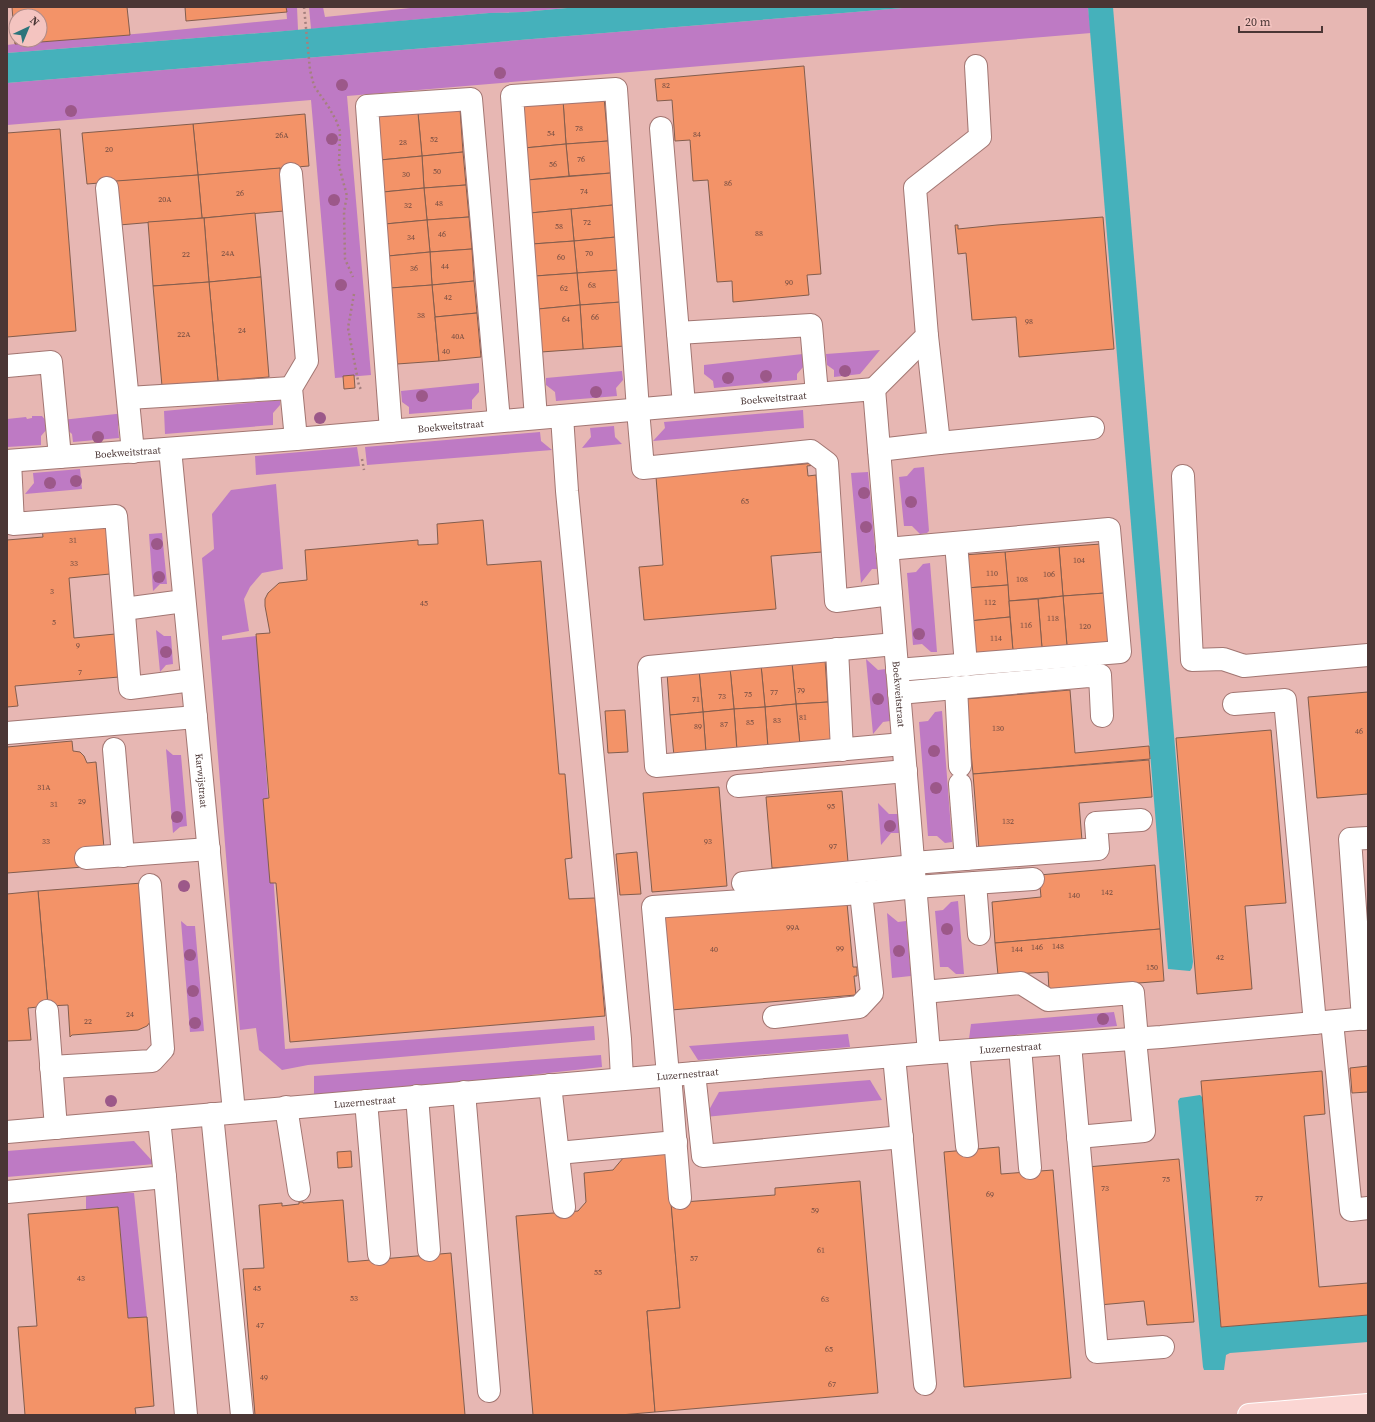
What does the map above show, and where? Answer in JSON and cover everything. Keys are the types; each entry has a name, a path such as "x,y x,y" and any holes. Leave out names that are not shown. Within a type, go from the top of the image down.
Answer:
{"main road":[{"path":"1249,1415 1368,1404"}],"street":[{"path":"939,443 927,336 915,188 980,137 976,66"},
{"path":"536,418 512,96 616,89 643,468 811,451 827,463 836,601 891,594"},
{"path":"391,431 367,106 471,100 499,421"},
{"path":"661,128 684,405"},
{"path":"292,174 307,361 291,388 296,439"},
{"path":"107,188 133,452"},
{"path":"678,333 811,325 817,394"},
{"path":"874,389 927,336"},
{"path":"7,366 51,362 60,457"},
{"path":"128,398 291,388"},
{"name":"Boekweitstraat","path":"8,461 369,433 874,389 929,1053"},
{"path":"562,416 567,491 620,1039 622,1079"},
{"path":"879,450 1093,428"},
{"name":"Karwijstraat","path":"170,449 234,1112"},
{"path":"8,461 13,524 116,516 130,688 192,680"},
{"path":"1183,476 1192,660 1223,659 1244,666 1368,655"},
{"path":"887,549 1109,530 1120,652 897,670"},
{"path":"956,543 966,665"},
{"path":"124,609 184,601"},
{"path":"895,644 649,667 656,766 904,744"},
{"path":"836,649 842,750"},
{"path":"899,693 1100,675 1102,716"},
{"path":"956,687 966,859"},
{"path":"1234,704 1285,700 1323,1022 1351,1210 1368,1208"},
{"path":"7,733 196,717"},
{"path":"114,749 123,856"},
{"path":"738,786 906,771"},
{"path":"680,1198 653,907 861,893 914,872 966,859 1098,849 1096,823 1141,820"},
{"path":"1365,1018 1350,839 1368,838"},
{"path":"86,858 209,849"},
{"path":"742,883 914,872 975,883 1033,879"},
{"path":"975,883 979,934"},
{"path":"51,1067 152,1061 163,1049 150,885"},
{"path":"774,1017 859,1007 872,993 861,893"},
{"path":"924,992 1021,983 1048,1000 1133,993 1144,1131 1078,1137"},
{"path":"47,1011 56,1128"},
{"name":"Luzernestraat","path":"7,1132 929,1053 1136,1039 1365,1018"},
{"path":"1070,1044 1097,1352 1162,1347"},
{"path":"1020,1047 1030,1168"},
{"path":"958,1051 967,1146"},
{"path":"894,1056 925,1384"},
{"path":"694,1073 704,1156 902,1136"},
{"path":"550,1085 564,1208"},
{"path":"464,1092 489,1391"},
{"path":"417,1096 430,1250"},
{"path":"366,1101 379,1254"},
{"path":"286,1107 299,1190"},
{"path":"212,1114 242,1415"},
{"path":"159,1119 186,1415"},
{"path":"558,1153 676,1142"},
{"path":"7,1192 165,1177"}],"path":[{"path":"304,7 310,70 314,86 328,106 340,131 339,166 347,196 344,212 345,259 354,280"},
{"path":"354,287 348,328 359,386 364,395"},
{"path":"364,470 361,447 369,433"}],"shaded area":[{"path":"286,7 297,7 298,30 7,53 8,45 8,48 48,48 48,41 287,19"},
{"path":"309,7 323,7 325,17 420,7 578,7 523,12 489,13 311,29"},
{"path":"915,7 1088,7 1091,33 347,96 371,375 335,378 311,100 7,125 7,83"},
{"path":"880,350 860,374 834,377 834,370 827,365 826,354"},
{"path":"803,354 804,366 797,374 797,380 714,388 713,381 704,374 704,365"},
{"path":"622,371 623,380 616,388 617,396 556,401 555,392 546,385 546,378"},
{"path":"479,383 479,392 472,400 472,409 409,414 409,407 402,402 401,391"},
{"path":"280,400 280,405 273,413 273,425 165,434 164,411"},
{"path":"803,410 804,428 653,441 665,428 664,422"},
{"path":"125,413 126,418 118,426 119,438 73,442 72,434 63,426 62,420"},
{"path":"32,416 42,416 46,421 47,429 41,436 41,445 7,447 7,419 26,417 27,419 32,418"},
{"path":"614,426 615,437 622,444 582,448 591,437 590,428"},
{"path":"540,432 541,441 552,450 367,465 365,447"},
{"path":"357,447 360,466 256,475 255,456"},
{"path":"924,467 929,531 927,533 920,534 912,526 904,526 899,477 907,476 914,468"},
{"path":"80,469 82,489 25,494 34,483 33,473"},
{"path":"868,472 877,569 872,569 861,583 851,473"},
{"path":"276,484 283,569 262,573 250,587 244,599 249,631 222,636 222,640 257,636 285,1049 594,1026 595,1040 308,1065 282,1070 259,1050 256,1028 240,1030 202,558 214,549 212,514 231,490"},
{"path":"162,533 167,584 160,584 153,591 149,534"},
{"path":"930,563 937,652 931,652 922,644 913,645 907,573 916,572 923,564"},
{"path":"156,630 164,636 171,636 173,664 166,665 160,672"},
{"path":"866,659 878,670 886,669 890,721 883,722 873,734"},
{"path":"942,711 952,842 945,843 937,836 928,836 919,722 928,721 935,712"},
{"path":"166,749 173,755 181,755 187,826 180,827 173,833"},
{"path":"878,803 889,814 898,814 899,833 891,833 881,845"},
{"path":"958,901 964,974 956,974 948,967 940,967 935,911 943,910 951,902"},
{"path":"887,913 898,922 906,921 911,976 892,978"},
{"path":"181,921 187,926 195,926 204,1031 190,1032"},
{"path":"1114,1012 1117,1026 969,1039 971,1024"},
{"path":"848,1034 850,1047 698,1060 689,1046"},
{"path":"601,1055 602,1067 314,1099 314,1076"},
{"path":"870,1080 882,1100 705,1117 719,1092"},
{"path":"134,1141 155,1164 7,1177 7,1151"},
{"path":"86,1189 134,1193 147,1317 128,1318 118,1207 86,1209"}],"water":[{"path":"578,7 915,7 7,83 7,53"},
{"path":"1088,7 1113,7 1193,962 1190,971 1168,969"},
{"path":"1200,1095 1202,1097 1221,1327 1368,1315 1368,1342 1230,1353 1226,1355 1224,1370 1204,1370 1178,1101 1180,1098"}],"building":[{"path":"12,7 127,7 130,35 48,41 48,8"},
{"path":"185,7 286,7 287,12 186,21"},
{"path":"804,66 821,274 807,275 809,295 733,302 732,281 717,282 708,180 693,181 690,140 675,141 672,100 657,101 655,79"},
{"path":"604,97 608,141 566,144 563,100"},
{"path":"563,100 566,144 524,148 521,104"},
{"path":"460,109 463,152 422,156 418,113"},
{"path":"418,113 422,156 380,160 376,117"},
{"path":"305,114 309,166 198,175 193,124"},
{"path":"193,124 198,175 87,184 82,133"},
{"path":"60,129 76,331 7,337 7,133"},
{"path":"608,141 611,173 569,176 566,144"},
{"path":"566,144 569,176 527,180 524,148"},
{"path":"463,152 466,185 424,188 422,156"},
{"path":"422,156 424,188 383,192 380,160"},
{"path":"280,168 284,211 202,218 198,175"},
{"path":"611,173 613,205 530,213 527,180"},
{"path":"198,175 202,218 119,225 116,181"},
{"path":"466,185 469,217 427,220 424,188"},
{"path":"424,188 427,220 385,224 383,192"},
{"path":"613,205 616,237 574,241 571,209"},
{"path":"571,209 574,241 532,244 530,213"},
{"path":"255,213 261,277 209,282 204,218"},
{"path":"469,217 472,249 430,252 427,220"},
{"path":"1103,217 1114,349 1019,357 1016,317 972,320 966,253 958,254 955,225 958,225 958,229"},
{"path":"204,218 209,282 153,286 148,222"},
{"path":"427,220 430,252 388,256 385,224"},
{"path":"616,237 619,270 577,273 574,241"},
{"path":"574,241 577,273 535,276 532,244"},
{"path":"472,249 474,281 432,285 430,252"},
{"path":"430,252 432,285 391,288 388,256"},
{"path":"619,270 621,302 580,305 577,273"},
{"path":"577,273 580,305 538,309 535,276"},
{"path":"261,277 269,377 218,381 209,282"},
{"path":"474,281 477,313 435,317 432,285"},
{"path":"209,282 218,381 162,386 153,286"},
{"path":"432,285 439,361 397,364 390,288"},
{"path":"621,302 625,346 583,349 580,305"},
{"path":"580,305 583,349 541,352 538,309"},
{"path":"477,313 481,357 439,361 435,317"},
{"path":"354,375 355,388 344,389 343,376"},
{"path":"815,463 815,465 807,466 808,476 816,475 822,552 771,556 776,609 644,620 639,567 663,565 656,477"},
{"path":"483,520 487,565 541,561 559,774 565,774 572,858 565,859 569,899 595,898 605,1016 290,1042 276,883 270,883 263,799 269,798 256,634 270,633 265,599 268,593 279,583 307,580 305,550 418,540 418,545 438,544 437,524"},
{"path":"106,523 110,574 69,578 74,638 115,634 119,677 15,686 18,706 7,707 7,540 43,537 42,528"},
{"path":"1101,544 1105,593 1063,596 1059,547"},
{"path":"1059,547 1063,596 1009,601 1005,552"},
{"path":"1005,552 1008,585 966,588 963,555"},
{"path":"1008,585 1010,617 969,621 966,588"},
{"path":"1105,593 1109,642 1067,646 1063,596"},
{"path":"1063,596 1067,646 1042,648 1038,599"},
{"path":"1038,599 1042,648 1013,651 1009,601"},
{"path":"1010,617 1013,651 972,654 969,621"},
{"path":"825,660 828,702 796,704 792,663"},
{"path":"792,663 796,704 765,707 761,665"},
{"path":"761,665 765,707 734,709 730,668"},
{"path":"730,668 734,709 703,712 699,670"},
{"path":"699,670 703,712 670,715 667,673"},
{"path":"1070,690 1075,753 1149,746 1150,759 973,774 966,699"},
{"path":"1368,692 1368,794 1317,798 1308,697"},
{"path":"828,702 832,743 800,745 796,704"},
{"path":"796,704 800,745 768,748 765,707"},
{"path":"765,707 768,748 737,751 734,709"},
{"path":"734,709 737,751 706,753 703,712"},
{"path":"625,710 628,752 608,753 605,711"},
{"path":"703,712 706,753 674,756 670,715"},
{"path":"1271,730 1286,903 1245,906 1252,989 1197,994 1176,738"},
{"path":"72,741 73,751 80,752 84,756 87,763 96,762 104,848 83,867 7,873 7,747"},
{"path":"1149,760 1152,797 1079,803 1082,841 979,849 973,774"},
{"path":"719,787 727,886 652,892 643,793"},
{"path":"842,791 848,862 772,868 766,797"},
{"path":"637,852 641,894 620,895 616,854"},
{"path":"1155,865 1160,929 995,943 992,902 1041,897 1039,875"},
{"path":"142,883 150,1022 147,1026 138,1030 72,1035 70,1037 68,1005 48,1006 38,891"},
{"path":"38,891 48,1006 28,1008 31,1040 7,1041 7,894"},
{"path":"847,903 853,967 857,967 857,976 854,976 856,995 671,1010 663,912"},
{"path":"1160,929 1164,981 1049,990 1048,972 998,975 995,943"},
{"path":"1368,1066 1368,1092 1352,1093 1350,1068"},
{"path":"1322,1071 1325,1114 1304,1116 1319,1287 1368,1283 1368,1315 1221,1327 1201,1081"},
{"path":"999,1147 1001,1174 1053,1170 1071,1378 964,1387 944,1152"},
{"path":"351,1151 352,1167 338,1168 337,1152"},
{"path":"667,1154 680,1308 647,1311 655,1412 620,1415 533,1415 516,1216 578,1211 586,1202 584,1173 613,1170 624,1157"},
{"path":"1179,1159 1194,1322 1147,1325 1144,1301 1099,1305 1087,1167"},
{"path":"860,1181 878,1393 655,1412 647,1311 680,1308 671,1203 775,1195 775,1188"},
{"path":"343,1200 348,1262 451,1253 465,1415 255,1415 243,1269 264,1268 259,1205 282,1203 282,1206 299,1204 299,1202"},
{"path":"118,1207 128,1318 147,1317 154,1406 135,1408 136,1415 25,1415 18,1327 37,1326 28,1214"}]}
